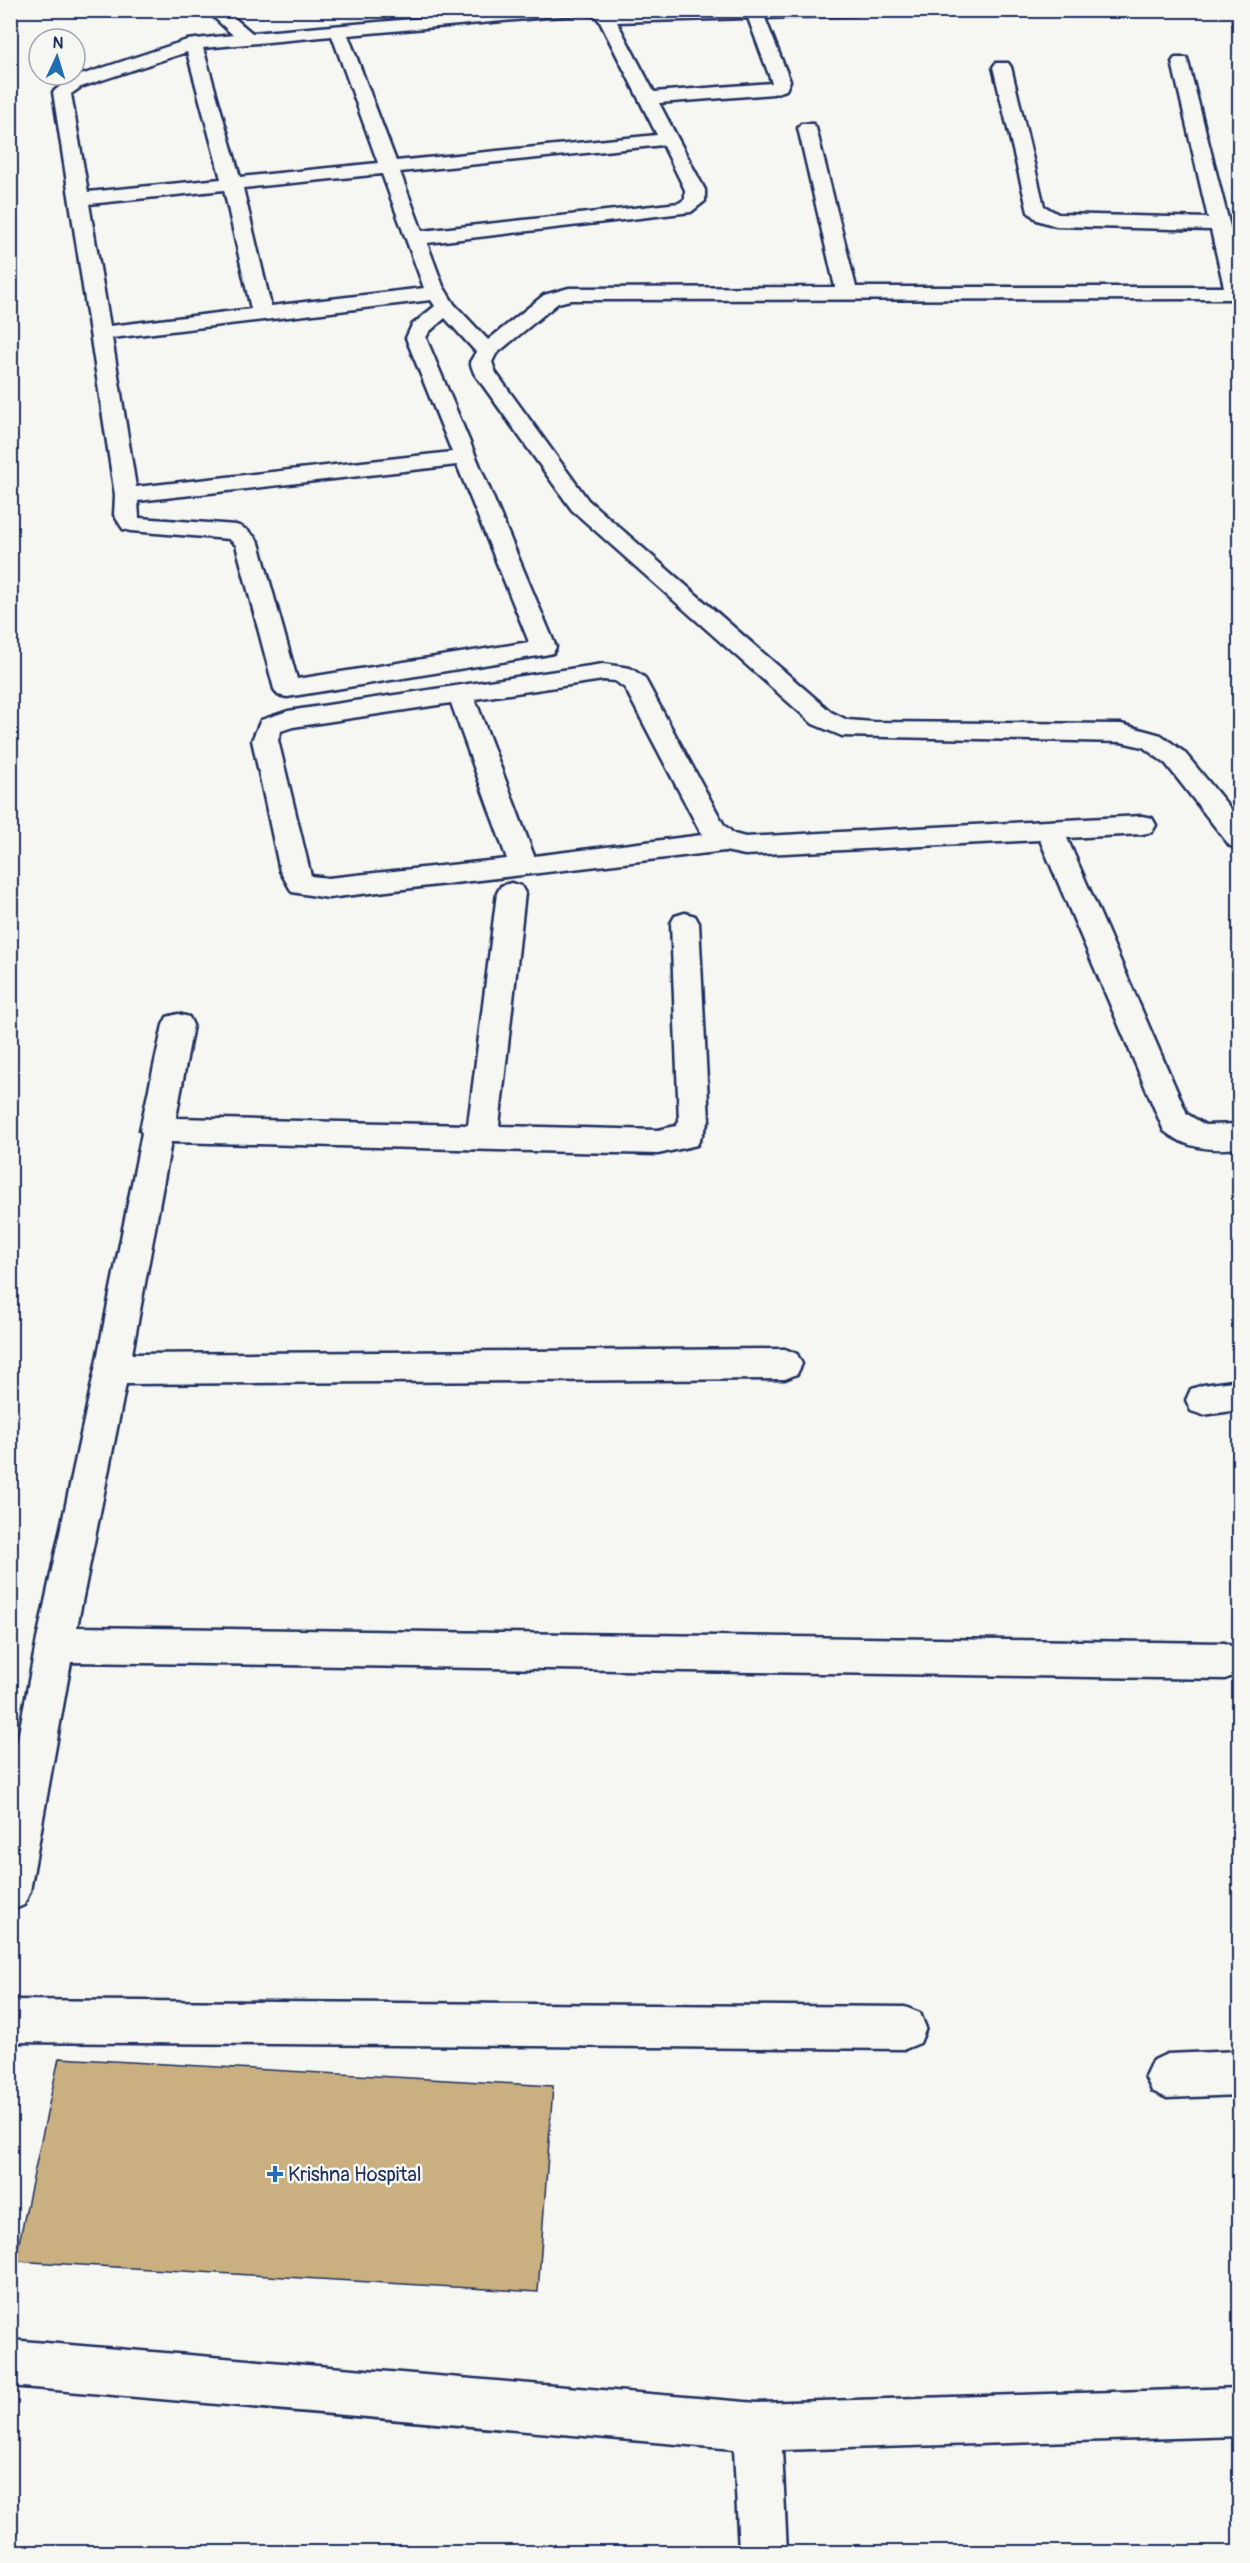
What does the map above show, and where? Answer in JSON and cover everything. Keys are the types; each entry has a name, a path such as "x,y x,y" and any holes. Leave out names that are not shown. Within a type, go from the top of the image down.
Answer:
{"street":[{"path":"214,10 248,38"},
{"path":"442,300 419,329 416,338 544,647 287,689 247,543 236,532 131,524 126,515 126,495 62,92 75,82 193,44 579,10"},
{"path":"415,238 684,208 695,201 695,190 606,17 600,12 584,10"},
{"path":"606,17 857,10"},
{"path":"647,98 773,89 780,86 781,81 755,13"},
{"path":"338,30 415,238 442,300 487,351"},
{"path":"193,44 232,184 263,314"},
{"path":"1181,62 1219,224 1238,293 569,294 551,299 487,351 481,362 485,373 580,505 822,718 842,728 1120,733 1152,741 1175,758 1239,839"},
{"path":"1002,67 1035,208 1044,216 1056,220 1219,224"},
{"path":"807,128 847,293"},
{"path":"79,200 669,139"},
{"path":"100,333 263,314 442,300"},
{"path":"126,495 465,457"},
{"path":"725,842 712,831 635,683 621,674 603,672 288,719 270,726 265,740 294,871 302,885 328,888 725,842 745,846 1142,825"},
{"path":"460,693 524,867"},
{"path":"1050,830 1175,1122 1189,1134 1218,1138 1239,1136"},
{"path":"482,1137 511,893"},
{"path":"156,1130 658,1142 686,1136 694,1121 685,923"},
{"path":"10,1891 55,1644 112,1369 156,1130 178,1025"},
{"path":"112,1369 785,1364"},
{"path":"1203,1400 1239,1395"},
{"path":"55,1644 1226,1661"},
{"path":"10,2021 905,2028"},
{"path":"1167,2076 1239,2073"},
{"path":"10,2363 757,2427 1239,2412"},
{"path":"757,2427 763,2553"}],"building":[{"path":"59,2058 553,2086 538,2292 15,2261"}],"place":[{"name":"Krishna Hospital","path":"275,2174"}]}
